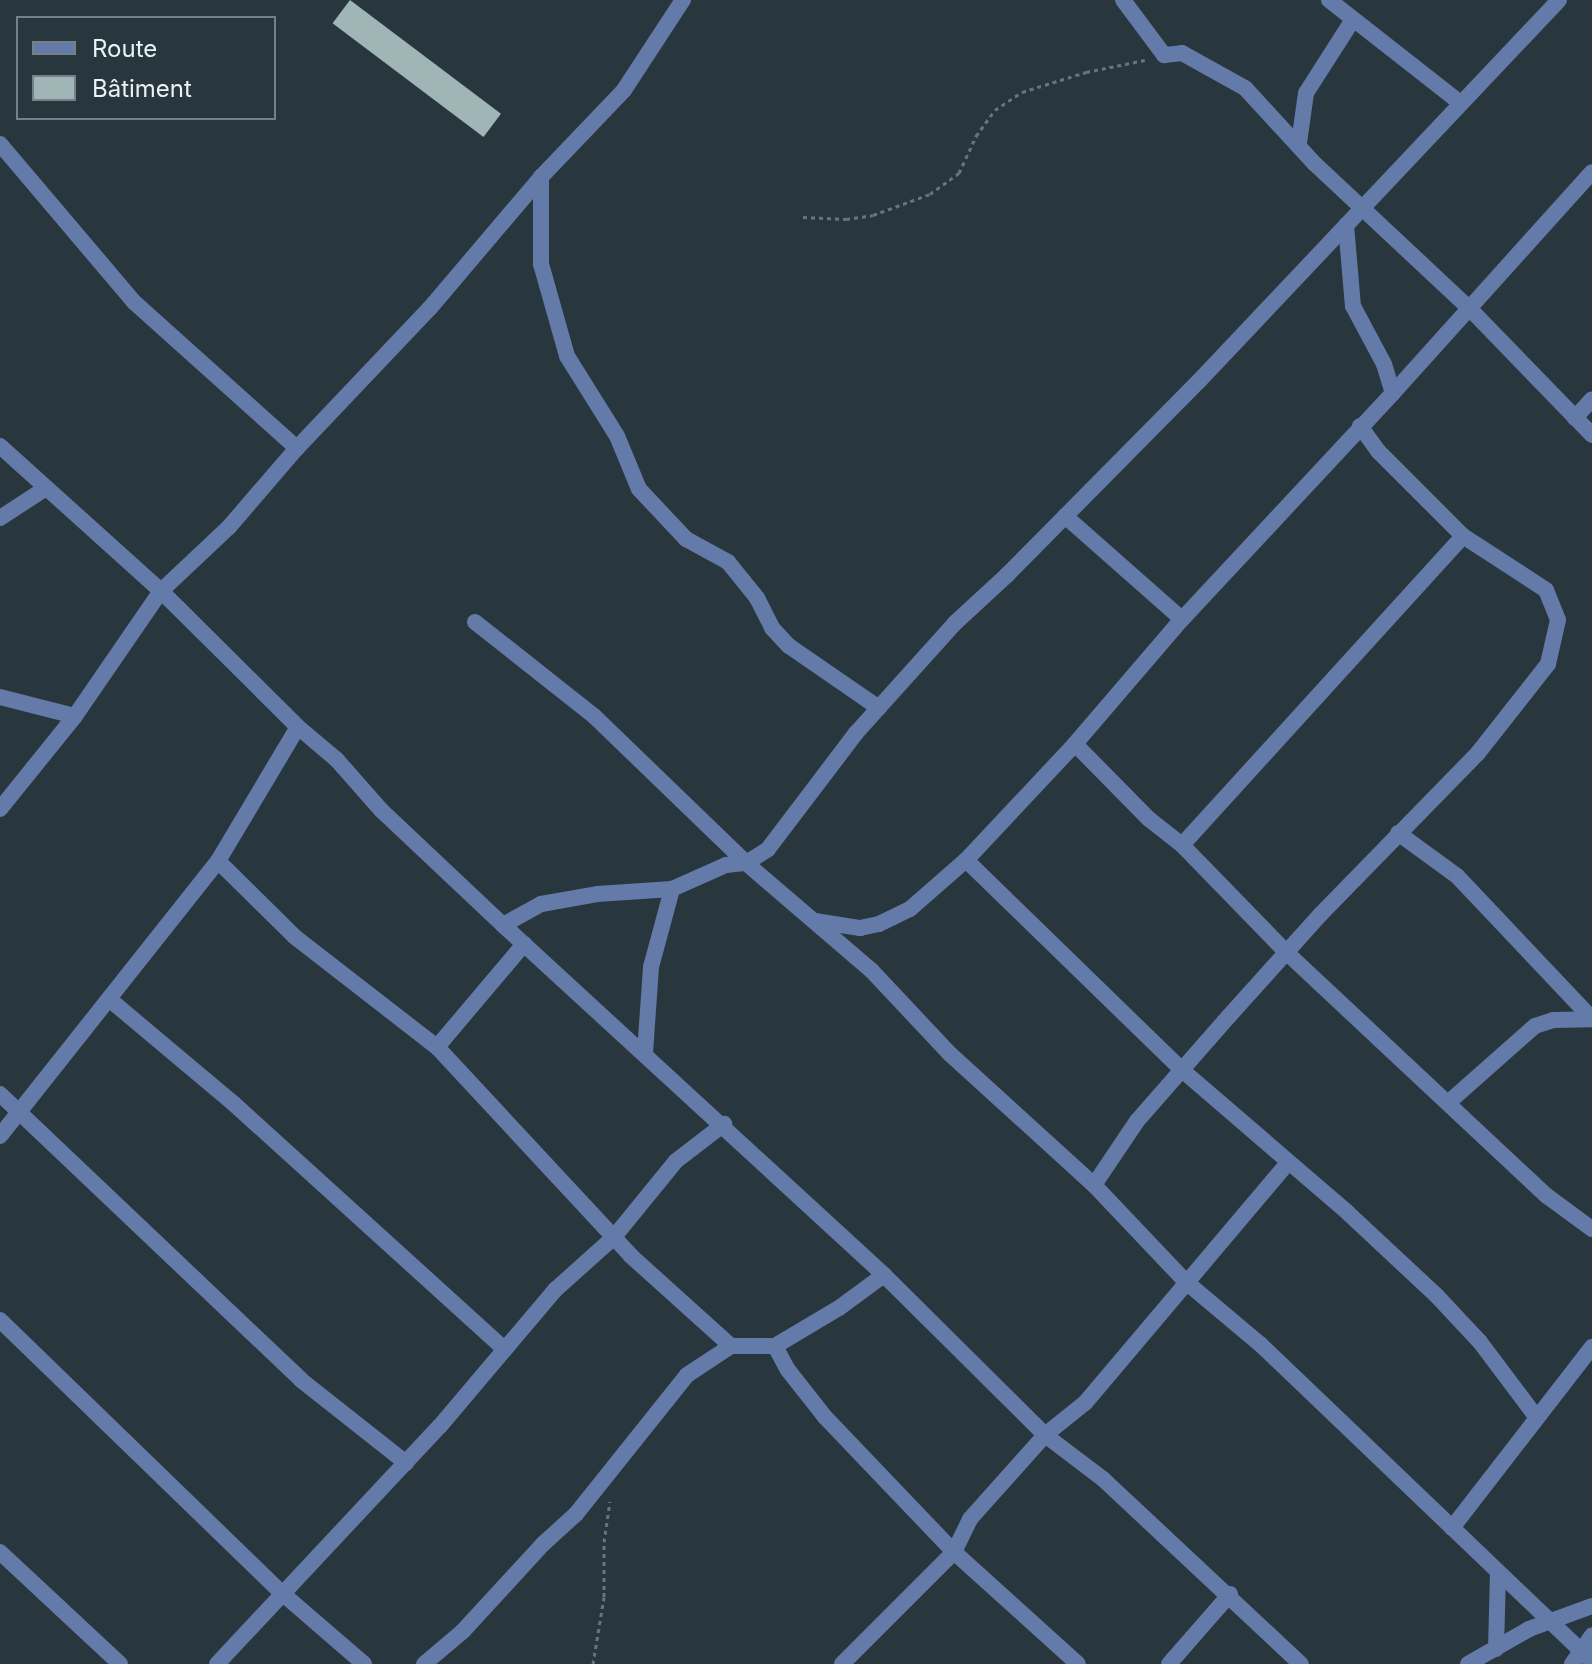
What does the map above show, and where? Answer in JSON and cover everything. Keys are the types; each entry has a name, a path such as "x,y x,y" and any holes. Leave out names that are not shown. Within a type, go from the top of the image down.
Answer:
{"street":[{"path":"0,809 75,716 161,591 229,527 297,448 430,308 541,177 624,90 683,0"},
{"path":"1123,0 1164,55 1182,53 1245,88 1362,208 1471,310 1592,435"},
{"path":"1329,0 1459,102"},
{"path":"503,925 541,904 597,894 672,889 726,865 746,863 782,835 856,733 955,623 1065,516 1559,0"},
{"path":"1299,143 1306,93 1352,21"},
{"path":"0,144 134,302 297,448"},
{"path":"815,921 872,927 910,909 966,860 1075,744 1182,619 1471,310 1592,172"},
{"path":"541,177 541,264 567,356 617,436 639,489 661,517 686,539 728,562 757,598 772,628 789,646 879,708"},
{"path":"1346,225 1353,306 1384,364 1393,393"},
{"path":"1575,418 1592,399"},
{"path":"1094,1185 1137,1121 1286,952 1478,753 1548,664 1554,647 1558,620 1546,590 1463,536 1378,451 1360,426"},
{"path":"0,446 161,591 298,727 337,760 381,810 503,925 645,1053 680,1089 724,1124 884,1275 1045,1435 1103,1479 1230,1594 1301,1664"},
{"path":"0,518 46,488"},
{"path":"1065,516 1182,619"},
{"path":"1182,845 1463,536"},
{"path":"475,622 594,716 746,863 871,970 950,1054 1094,1185 1186,1282 1260,1344 1498,1574 1550,1620 1582,1659 1592,1635"},
{"path":"0,697 75,716"},
{"path":"0,1136 218,861 298,727"},
{"path":"1075,744 1149,819 1182,845 1286,952 1547,1196 1592,1229"},
{"path":"1398,833 1457,876 1592,1019"},
{"path":"966,860 1182,1070 1287,1164 1348,1213 1436,1295 1480,1342 1537,1418"},
{"path":"218,861 295,937 437,1047 614,1237 731,1346"},
{"path":"645,1053 651,967 672,889"},
{"path":"437,1047 524,944"},
{"path":"109,999 233,1103 504,1349"},
{"path":"1449,1102 1535,1026 1553,1020 1592,1019"},
{"path":"0,1094 301,1380 406,1463"},
{"path":"217,1664 406,1463 555,1290 614,1237 676,1161 724,1124"},
{"path":"842,1664 954,1552 970,1519 1045,1435 1085,1403 1287,1164"},
{"path":"424,1664 463,1631 543,1544 576,1514 687,1375 731,1346 775,1346 839,1308 884,1275"},
{"path":"2,1326 283,1594 364,1664"},
{"path":"775,1346 788,1370 825,1417 954,1552 1078,1664"},
{"path":"1452,1528 1592,1347"},
{"path":"0,1552 120,1664"},
{"path":"1496,1649 1498,1574"},
{"path":"1169,1664 1230,1594"},
{"path":"1468,1664 1529,1629 1592,1606"}],"path":[{"path":"803,217 846,219 873,215 930,194 959,173 976,136 995,110 1022,92 1086,72 1164,55"},
{"path":"593,1664 604,1597 604,1542 610,1496"}],"building":[{"path":"350,0 501,114 483,137 333,23"}]}
